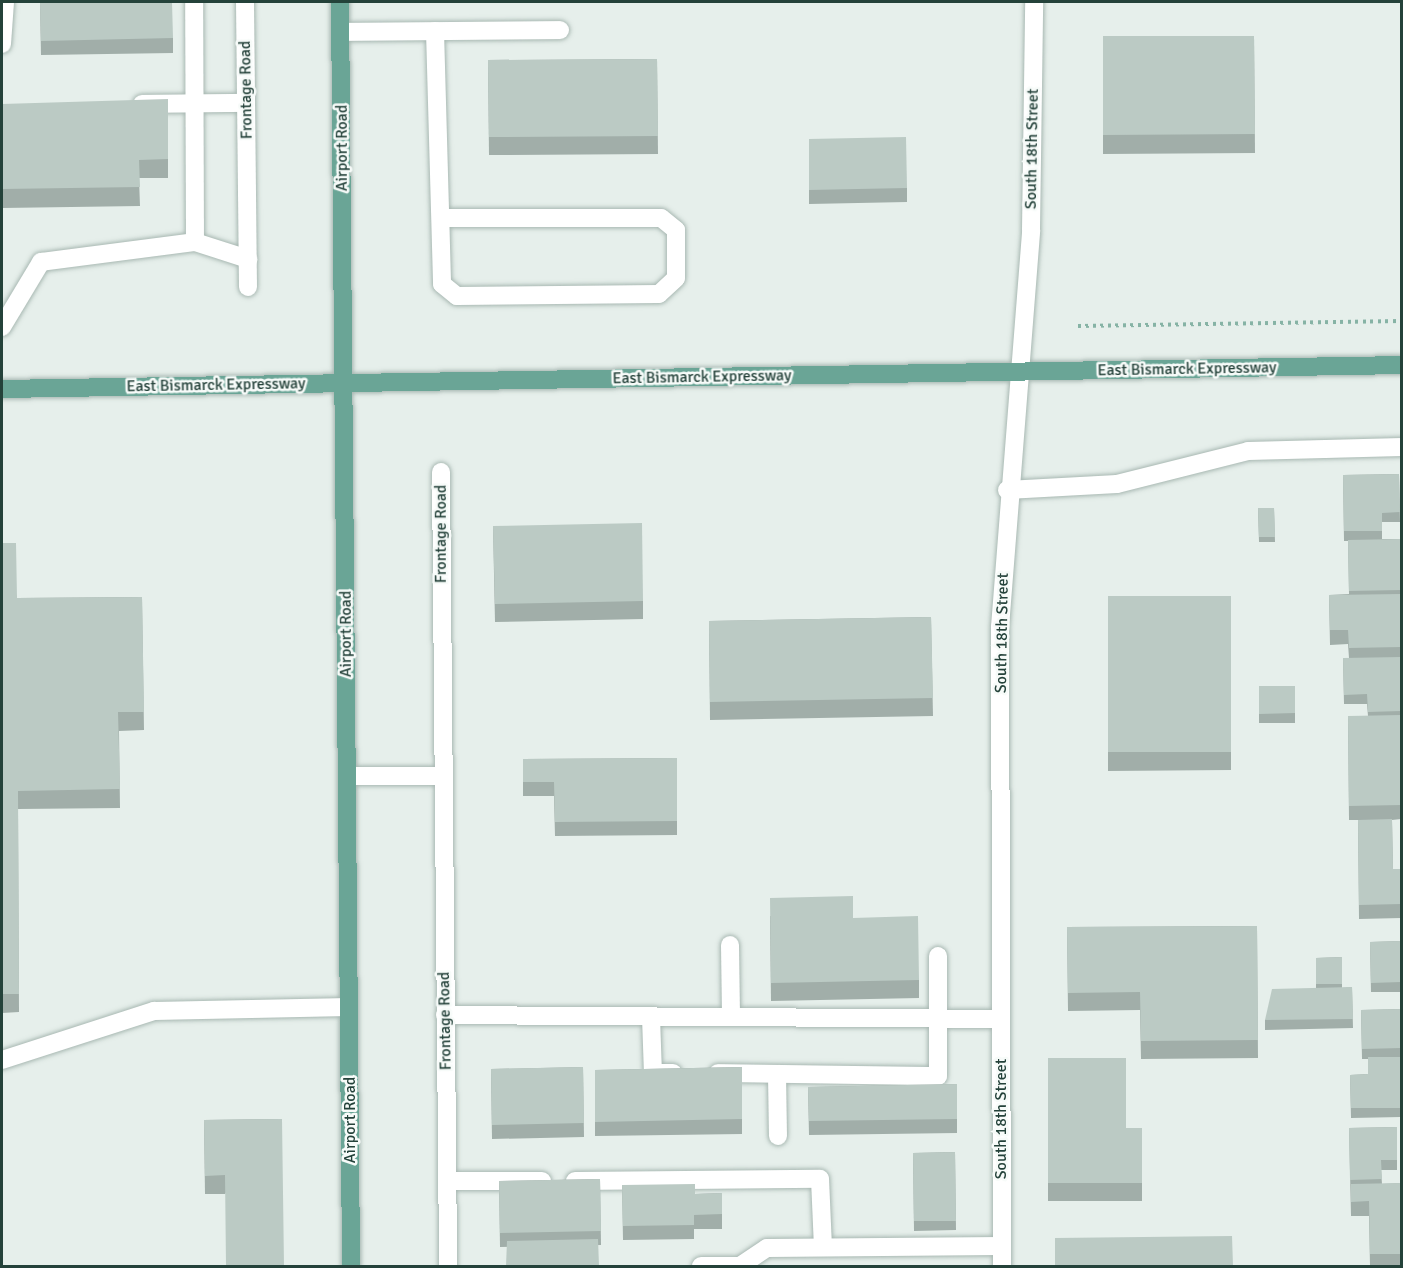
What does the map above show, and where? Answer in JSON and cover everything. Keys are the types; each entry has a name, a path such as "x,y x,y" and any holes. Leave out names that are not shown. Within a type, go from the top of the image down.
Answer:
{"main road":[{"name":"Airport Road","path":"340,2 351,1266"},
{"name":"East Bismarck Expressway","path":"2,389 1401,365"}],"street":[{"path":"2,44 5,2"},
{"path":"194,2 195,242"},
{"name":"Frontage Road","path":"244,2 248,287"},
{"name":"South 18th Street","path":"1002,1266 1000,647 1007,490 1020,372 1031,230 1034,2"},
{"path":"341,32 560,30"},
{"path":"435,31 441,284 457,296 659,294 676,278 676,230 662,218 441,218"},
{"path":"124,104 246,103"},
{"path":"2,327 41,262 195,242 248,259"},
{"path":"1007,490 1117,484 1248,451 1401,447"},
{"name":"Frontage Road","path":"441,472 448,1266"},
{"path":"347,776 442,776"},
{"path":"730,945 731,1017"},
{"path":"651,1017 653,1072 938,1076 938,956"},
{"path":"2,1060 154,1011 349,1007"},
{"path":"445,1015 1001,1019"},
{"path":"777,1074 778,1136"},
{"path":"447,1181 820,1179 823,1247"},
{"path":"701,1266 740,1266 767,1248 1002,1246"}],"path":[{"path":"1078,326 1401,321"}],"building":[{"path":"40,2 172,2 173,38 41,41"},
{"path":"1103,36 1254,36 1255,134 1103,135"},
{"path":"657,59 658,136 489,137 488,60"},
{"path":"168,99 168,159 139,160 140,187 2,189 2,104"},
{"path":"906,137 907,188 809,190 809,139"},
{"path":"1399,474 1400,512 1382,513 1382,531 1344,531 1343,475"},
{"path":"1258,508 1274,508 1275,537 1259,537"},
{"path":"642,523 643,601 495,604 493,526"},
{"path":"1400,539 1401,590 1349,591 1348,540"},
{"path":"2,543 16,543 17,598 142,597 144,712 118,712 120,789 18,791 19,994 2,994"},
{"path":"1401,594 1401,647 1349,648 1348,630 1330,630 1329,595"},
{"path":"1108,596 1231,596 1231,752 1108,752"},
{"path":"931,617 933,698 710,702 709,621"},
{"path":"1401,657 1401,711 1368,712 1367,694 1344,695 1343,658"},
{"path":"1259,686 1295,686 1295,713 1259,714"},
{"path":"1401,715 1401,805 1349,806 1348,716"},
{"path":"677,758 677,821 555,822 554,782 523,782 523,759"},
{"path":"1392,819 1393,869 1401,869 1401,904 1359,905 1358,820"},
{"path":"853,896 853,918 918,916 919,980 771,983 770,898"},
{"path":"1257,926 1258,1040 1141,1041 1140,992 1068,993 1067,927"},
{"path":"1401,941 1401,982 1371,983 1370,942"},
{"path":"1342,957 1342,984 1316,984 1316,958"},
{"path":"1352,987 1353,1019 1265,1020 1272,989"},
{"path":"1401,1009 1401,1048 1362,1049 1361,1010"},
{"path":"1368,1057 1401,1057 1401,1108 1351,1108 1350,1075 1368,1074"},
{"path":"1048,1058 1126,1058 1126,1128 1142,1128 1142,1183 1048,1183"},
{"path":"583,1067 584,1123 492,1125 491,1069"},
{"path":"742,1067 742,1119 595,1122 595,1070"},
{"path":"957,1084 957,1119 809,1121 808,1087"},
{"path":"282,1119 284,1266 226,1266 225,1175 205,1176 204,1120"},
{"path":"1397,1127 1397,1160 1381,1160 1382,1179 1350,1180 1349,1128"},
{"path":"955,1152 956,1221 914,1221 913,1153"},
{"path":"600,1179 601,1231 500,1233 499,1181"},
{"path":"1401,1183 1401,1254 1370,1254 1369,1201 1351,1202 1351,1184"},
{"path":"695,1184 695,1194 722,1193 722,1214 694,1215 694,1225 623,1226 622,1185"},
{"path":"1232,1236 1233,1266 1055,1266 1055,1238"},
{"path":"598,1239 599,1266 506,1266 507,1241"}]}
